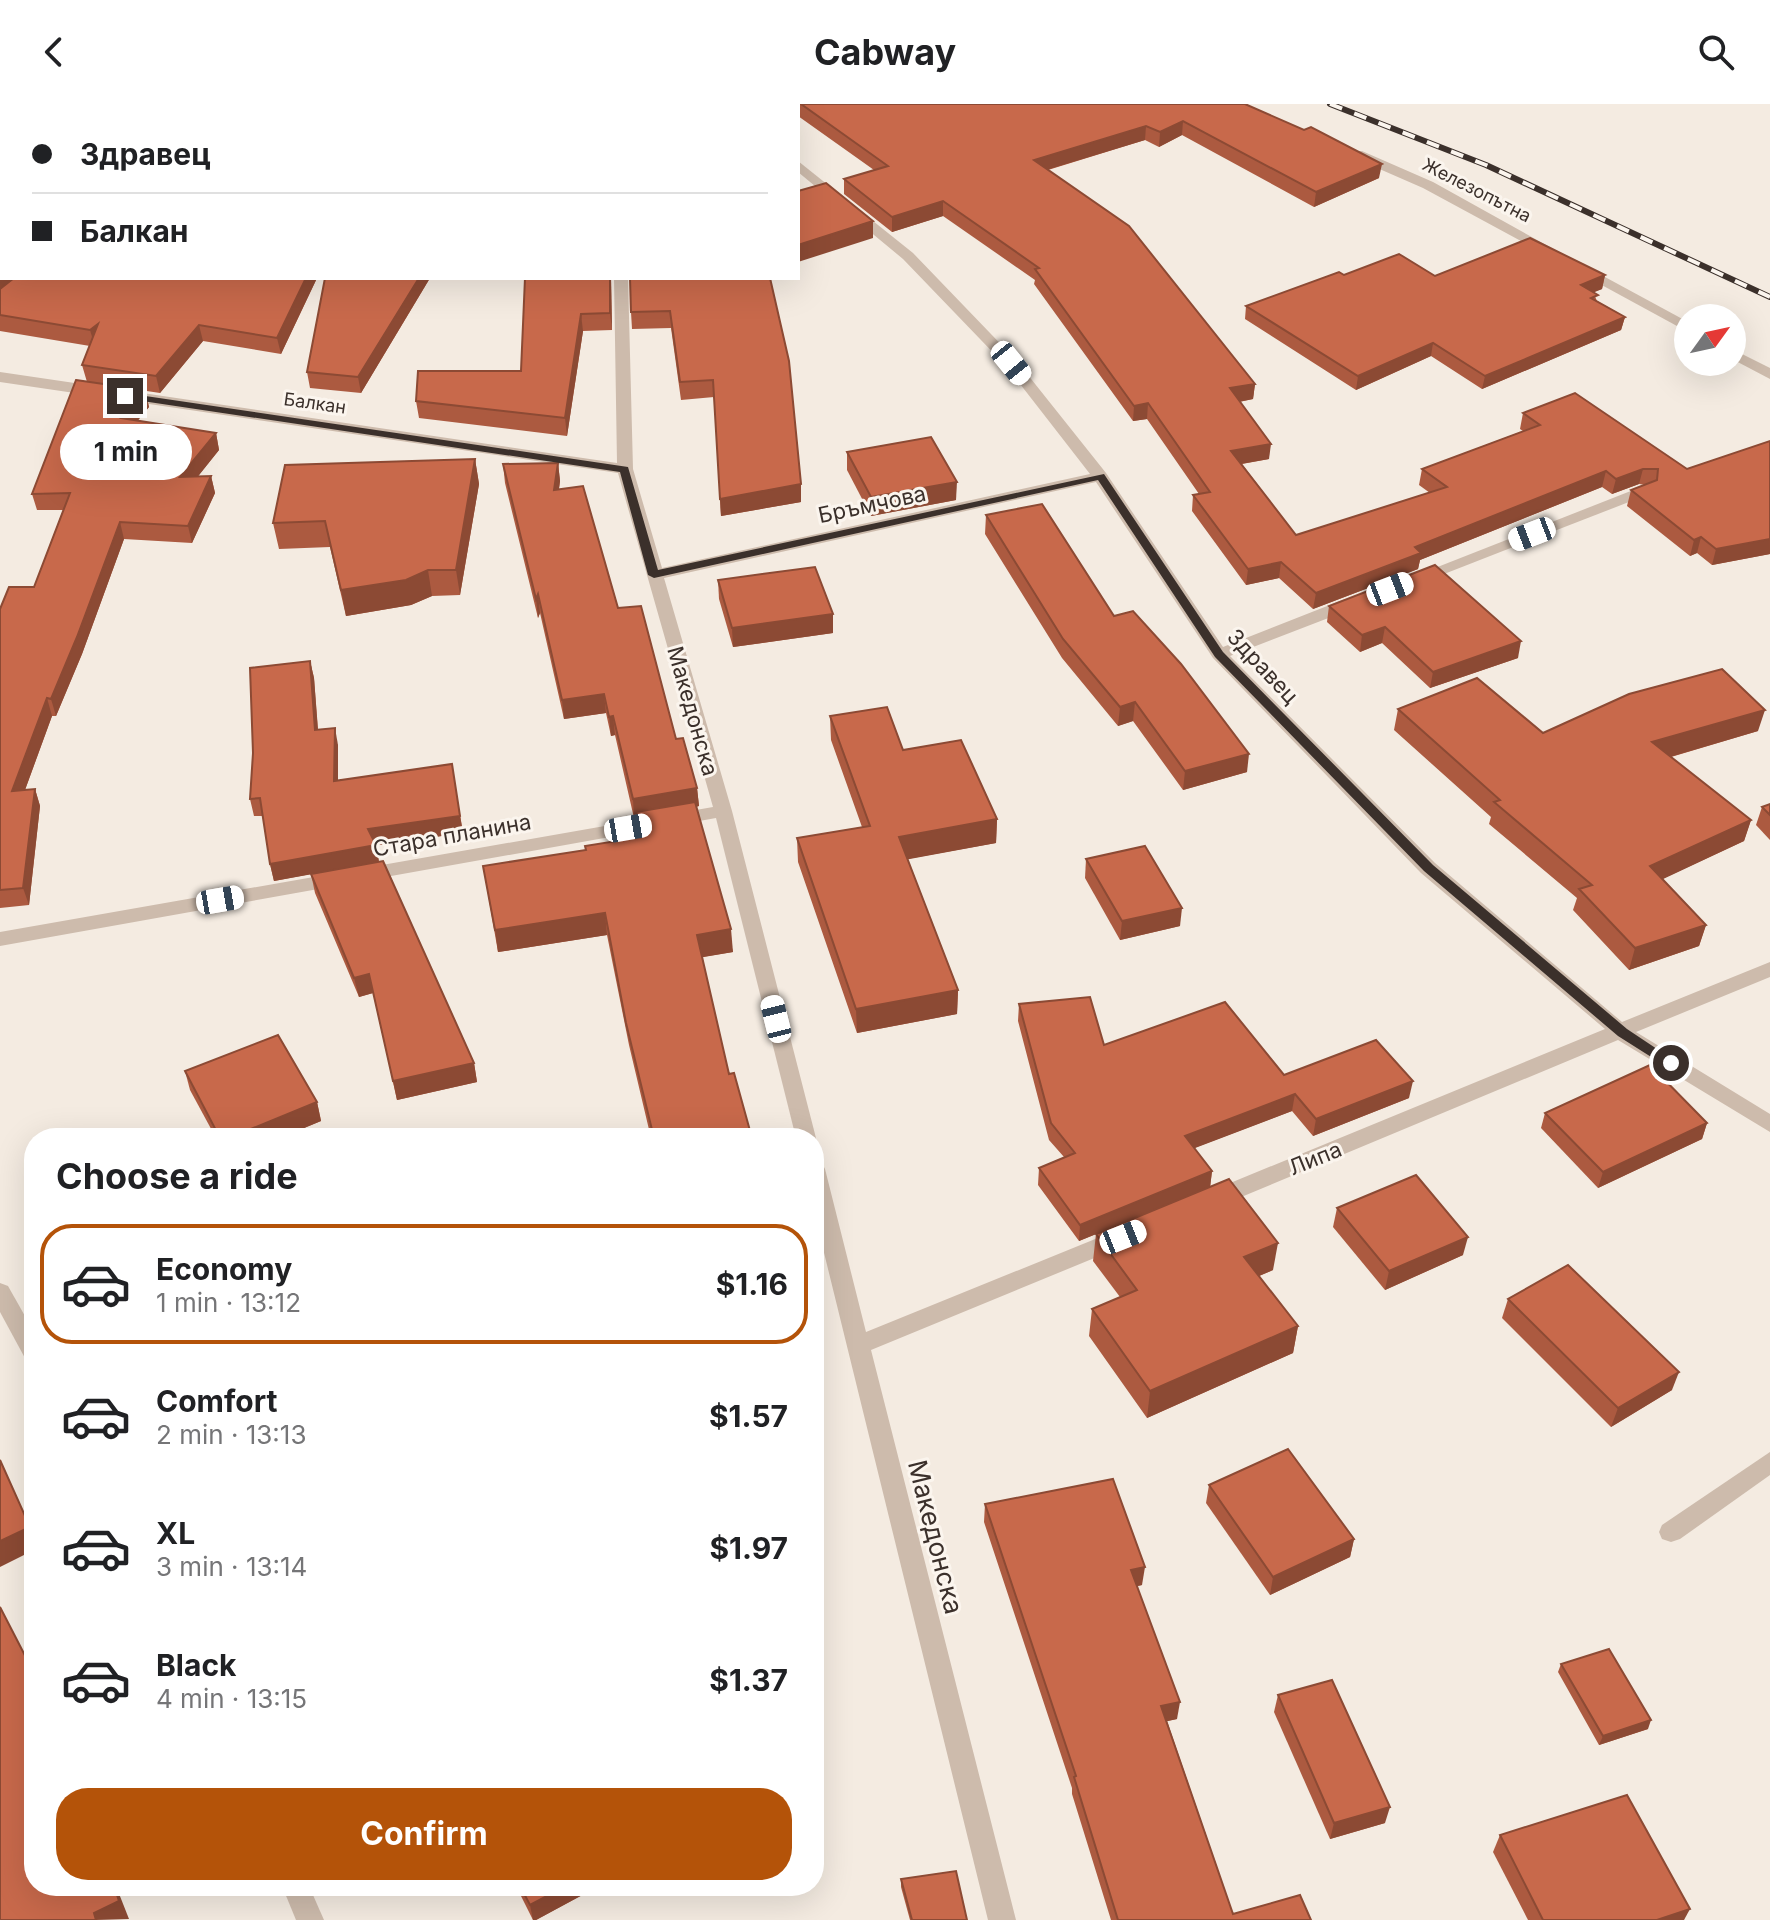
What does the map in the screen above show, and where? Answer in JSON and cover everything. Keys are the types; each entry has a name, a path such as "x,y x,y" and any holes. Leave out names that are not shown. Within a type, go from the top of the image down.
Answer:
{"street":[{"name":"Железопътна","path":"1343,148 1428,185 1674,320"},
{"name":"Здравец","path":"800,167 918,267 1011,363 1100,476 1219,654 1428,868 1622,1033 1770,1124"},
{"name":"Македонска","path":"621,280 625,469 723,811 803,1128"},
{"path":"1746,361 1770,374"},
{"name":"Балкан","path":"0,377 625,469"},
{"name":"Бръмчова","path":"654,575 1100,476"},
{"path":"1396,586 1646,490"},
{"path":"1219,654 1366,598"},
{"name":"Стара планина","path":"0,939 723,811"},
{"name":"Липа","path":"1197,1207 1770,969"},
{"name":"Македонска","path":"824,1208 1002,1920"},
{"path":"859,1345 1138,1231"},
{"path":"0,1292 24,1335"},
{"path":"1671,1532 1770,1462"},
{"path":"299,1896 310,1920"}],"building":[{"path":"801,104 1245,104 1304,130 1311,127 1382,164 1316,192 1183,121 1160,132 1146,126 1034,160 1129,226 1255,384 1230,388 1271,444 1231,451 1296,535 1447,487 1422,469 1540,425 1523,413 1575,393 1687,469 1770,441 1770,539 1716,549 1701,537 1694,540 1631,490 1657,480 1658,469 1643,469 1616,479 1606,471 1415,547 1421,553 1316,593 1281,562 1248,569 1193,495 1210,492 1148,403 1134,406 1035,269 1039,268 943,201 892,217 844,179 888,166"},
{"path":"826,183 873,221 800,244 800,190"},
{"path":"1530,238 1605,275 1581,285 1598,295 1591,298 1625,317 1485,376 1433,343 1358,376 1246,306 1399,254 1435,276"},
{"path":"11,280 305,280 277,338 199,325 156,376 82,365 98,324 90,330 0,315 0,289"},
{"path":"325,280 418,280 358,377 307,372"},
{"path":"525,280 610,280 610,313 581,314 565,418 416,401 418,371 521,371"},
{"path":"630,280 770,280 789,361 801,484 720,499 713,380 680,382 670,311 631,312"},
{"path":"76,380 145,390 121,418 216,433 180,477 211,476 188,526 120,522 77,637 51,699 47,698 12,791 35,789 23,888 0,890 0,609 9,587 34,587 70,493 32,494"},
{"path":"931,437 957,482 871,497 847,452"},
{"path":"475,459 456,570 428,570 406,580 341,590 325,521 273,523 285,465"},
{"path":"558,463 554,490 583,486 618,608 641,606 676,739 683,738 697,788 633,799 613,716 609,717 604,694 562,700 538,594 536,599 503,464"},
{"path":"1042,504 1114,616 1133,611 1181,664 1249,754 1185,771 1135,702 1120,707 1063,639 986,515"},
{"path":"1435,565 1521,641 1433,672 1385,627 1362,635 1329,606"},
{"path":"815,567 833,614 732,628 718,580"},
{"path":"310,661 315,730 335,728 334,781 452,764 460,816 368,829 376,845 270,864 260,798 250,799 253,753 250,668"},
{"path":"1722,669 1765,710 1652,742 1751,820 1650,866 1706,925 1635,948 1579,889 1592,885 1494,802 1500,800 1398,709 1477,678 1543,733 1629,694"},
{"path":"887,707 903,750 961,740 997,819 899,837 958,990 856,1009 797,838 870,826 830,716"},
{"path":"695,802 731,929 697,935 729,1074 734,1073 749,1128 652,1128 626,1023 605,913 495,930 483,866 586,850 585,846 642,837 636,812"},
{"path":"1770,804 1770,815 1762,807"},
{"path":"1145,846 1182,908 1122,921 1086,859"},
{"path":"383,861 474,1063 393,1081 369,974 354,978 311,874"},
{"path":"1090,997 1104,1045 1225,1002 1284,1075 1376,1040 1413,1081 1316,1119 1295,1094 1185,1136 1212,1171 1080,1225 1039,1168 1075,1153 1051,1123 1019,1004"},
{"path":"278,1035 317,1102 253,1128 215,1128 185,1071"},
{"path":"1650,1065 1707,1123 1603,1172 1545,1113"},
{"path":"1416,1175 1468,1237 1389,1271 1337,1208"},
{"path":"1229,1179 1278,1243 1244,1257 1298,1326 1150,1391 1092,1309 1137,1290 1096,1234"},
{"path":"1568,1265 1679,1372 1618,1408 1508,1299"},
{"path":"1288,1449 1354,1539 1273,1577 1209,1485"},
{"path":"0,1460 24,1514 24,1530 0,1541"},
{"path":"1113,1479 1145,1567 1131,1570 1180,1702 1161,1706 1233,1914 1300,1895 1311,1920 1118,1920 1076,1776 985,1504"},
{"path":"0,1607 24,1654 24,1896 117,1896 119,1901 94,1913 96,1920 0,1920"},
{"path":"1609,1649 1651,1720 1603,1736 1561,1664"},
{"path":"1332,1680 1390,1807 1334,1823 1278,1695"},
{"path":"1627,1795 1690,1909 1657,1920 1543,1920 1500,1835"},
{"path":"956,1871 967,1920 912,1920 901,1879"},
{"path":"525,1896 547,1896 530,1905"}],"railway":[{"path":"1330,104 1486,165 1770,297"}],"route":[{"path":"125,396 625,469 654,575 1100,476 1219,654 1428,868 1622,1033 1671,1063"}]}
